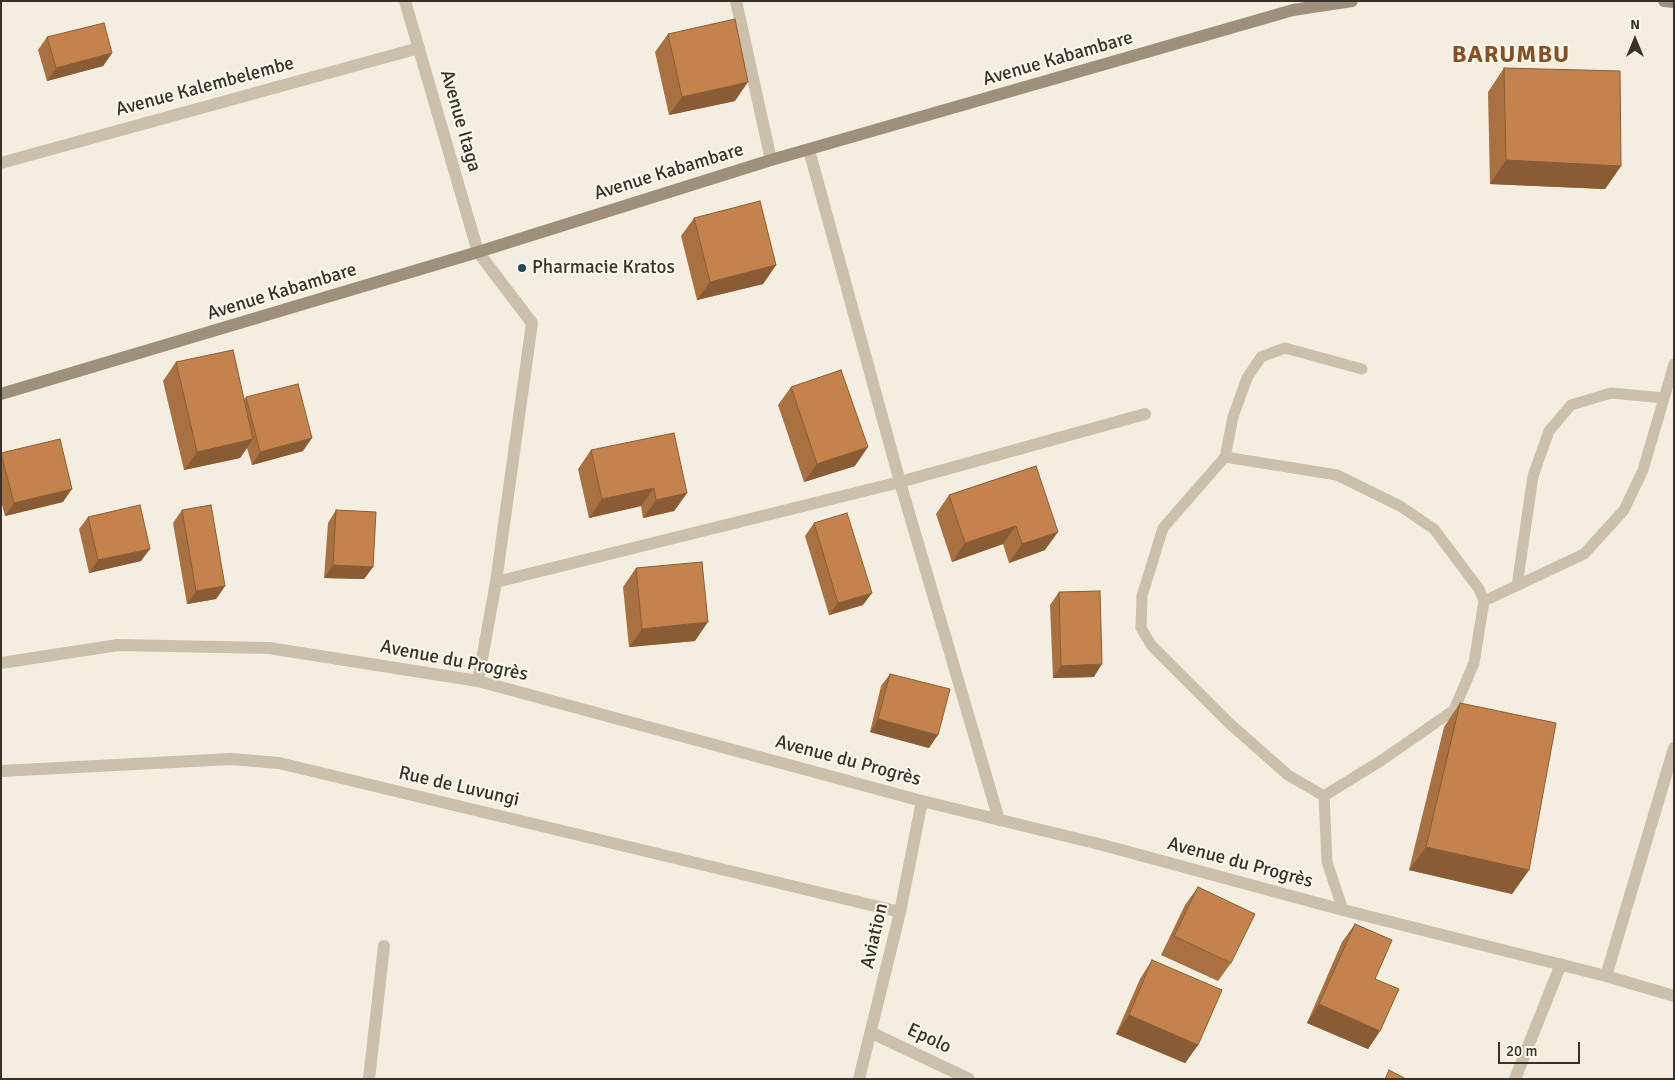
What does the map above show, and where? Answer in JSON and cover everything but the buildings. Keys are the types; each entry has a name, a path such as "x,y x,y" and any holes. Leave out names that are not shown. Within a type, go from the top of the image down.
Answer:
{"main road":[{"name":"Avenue Kabambare","path":"1,394 478,252 771,160 1293,6 1352,1"},
{"path":"1664,1 1674,2"}],"street":[{"name":"Avenue Itaga","path":"405,1 478,252"},
{"path":"736,1 771,160"},
{"name":"Avenue Kalembelembe","path":"1,163 419,48"},
{"path":"809,150 900,482 999,820"},
{"path":"478,252 532,323 496,582 478,681"},
{"path":"496,582 900,482 1145,414"},
{"name":"Avenue du Progrès","path":"1,663 118,645 269,648 478,681 922,801 1099,844 1343,910 1606,976 1674,996"},
{"path":"1606,976 1674,748"},
{"name":"Rue de Luvungi","path":"1,771 230,759 279,763 900,912"},
{"name":"Aviation","path":"860,1079 900,912 922,801"},
{"path":"369,1079 384,946"},
{"path":"1515,1079 1560,964"},
{"name":"Epolo","path":"872,1033 969,1079"}],"lane":[{"path":"1324,796 1288,775 1229,723 1152,646 1141,628 1142,596 1163,528 1225,457 1233,417 1247,378 1262,357 1285,348 1362,369"},
{"path":"1484,601 1584,554 1624,510 1643,470 1674,364"},
{"path":"1517,586 1533,476 1549,431 1570,405 1611,393 1664,398"},
{"path":"1225,457 1337,475 1400,506 1434,529 1480,589 1484,601 1474,663 1454,710 1382,760 1324,796"},
{"path":"1324,796 1328,862 1343,910"}],"place":[{"name":"Pharmacie Kratos","path":"522,268"}],"district":[{"name":"BARUMBU","path":"1511,56"}]}
